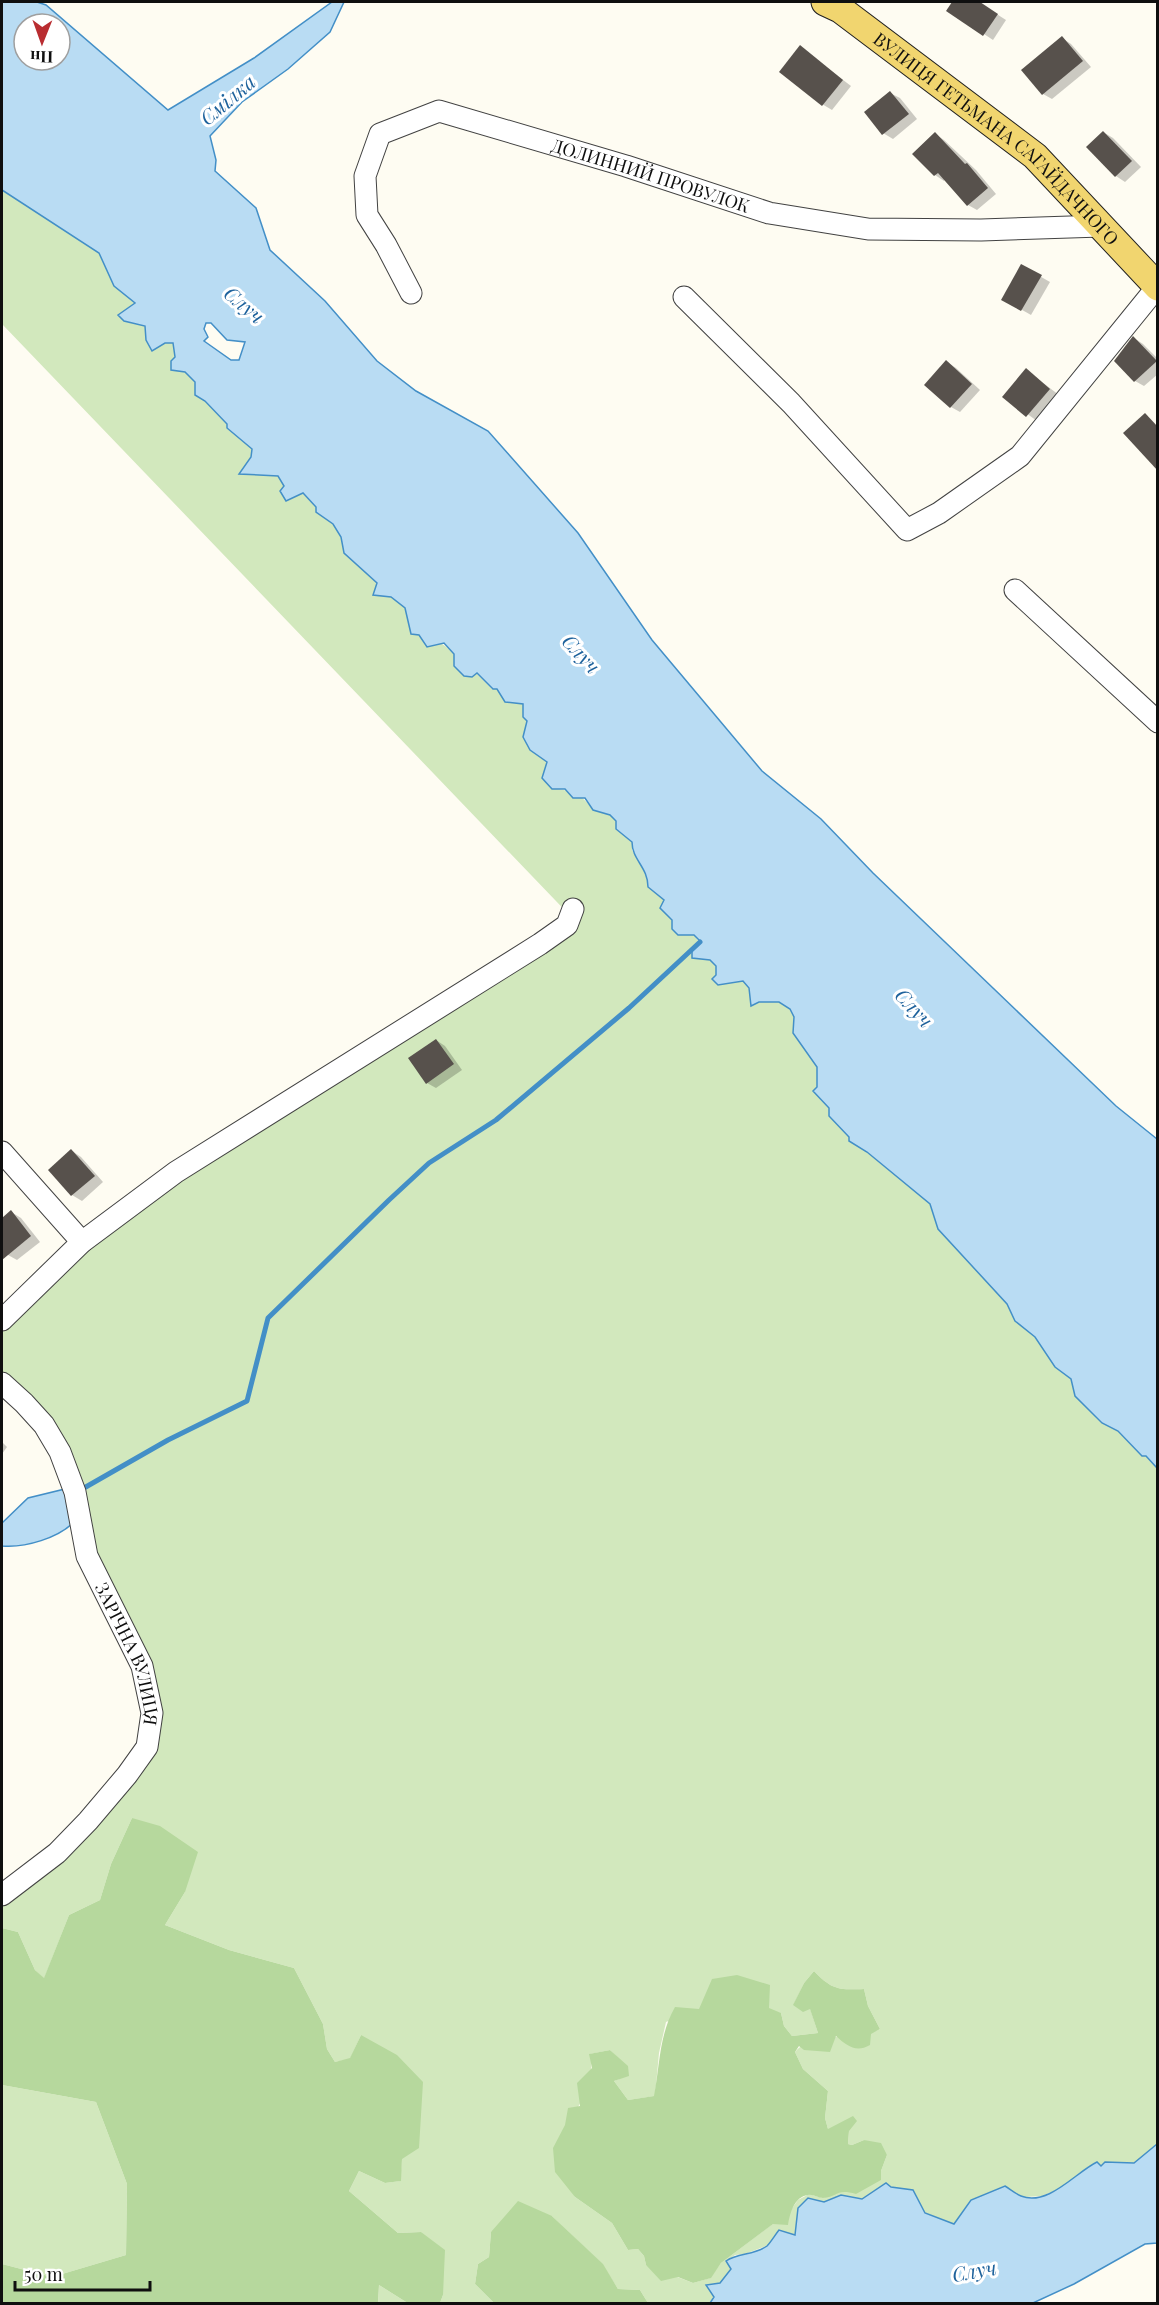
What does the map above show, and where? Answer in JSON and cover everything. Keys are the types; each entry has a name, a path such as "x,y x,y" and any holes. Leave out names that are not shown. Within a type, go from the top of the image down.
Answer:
{"main road":[{"name":"ВУЛИЦЯ ГЕТЬМАНА САГАЙДАЧНОГО","path":"825,2 840,9 1035,156 1157,287"}],"street":[{"name":"ДОЛИННИЙ ПРОВУЛОК","path":"411,293 386,245 367,215 365,176 380,134 439,111 626,166 769,213 868,229 981,230 1101,226"},
{"path":"684,297 791,403 907,530 939,513 1020,456 1157,287"},
{"path":"1015,590 1158,722"},
{"path":"2,1320 82,1242 176,1172 540,945 567,925 573,909"},
{"path":"2,1152 82,1242"},
{"name":"ЗАРІЧНА ВУЛИЦЯ","path":"2,1383 44,1425 60,1452 75,1492 87,1556 142,1666 152,1713 147,1747 127,1775 57,1853 2,1895"}],"green space":[{"path":"2,190 99,253 114,286 135,303 119,315 124,321 145,326 146,340 173,343 175,357 171,369 185,372 195,382 195,395 205,401 227,424 227,428 252,449 252,457 240,473 278,476 284,486 302,493 316,507 317,512 333,524 341,537 345,553 405,608 411,634 440,643 454,654 454,666 476,673 492,689 497,689 523,704 523,717 527,721 530,750 547,762 552,789 576,794 593,810 610,815 616,821 616,829 632,842 632,850 664,900 678,935 694,935 716,966 716,975 743,981 759,1002 779,1002 790,1009 794,1017 793,1033 817,1067 817,1087 813,1091 829,1108 829,1116 849,1137 849,1141 867,1152 930,1204 938,1229 1007,1304 1015,1321 1035,1337 1055,1367 1071,1379 1075,1396 1102,1423 1118,1431 1157,1468 1158,2144 1134,2163 1105,2162 1101,2166 1089,2166 1065,2186 1042,2196 971,2200 954,2224 925,2213 913,2190 891,2187 862,2199 841,2195 798,2208 795,2235 745,2254 735,2255 727,2261 731,2269 720,2283 710,2303 648,2303 640,2290 618,2289 602,2264 552,2216 491,2232 489,2257 478,2264 475,2284 494,2303 440,2303 443,2295 421,2232 398,2233 349,2191 359,2171 385,2183 400,2181 402,2159 361,2035 350,2059 335,2062 327,2049 323,2024 294,1968 229,1950 165,1925 185,1892 132,1818 111,1864 100,1900 69,1915 44,1979 35,1970 18,1932 2,1928 2,1895 127,1775 152,1713 87,1556 60,1452 2,1383 2,1320 82,1242 579,925 2,324","holes":["814,1971 836,1988 864,1989 868,2006 880,2029 823,2039 802,2046 795,2052 803,2069 828,2091 825,2118 828,2129 849,2131 848,2144 852,2145 864,2140 887,2155 881,2171 823,2198 809,2194 798,2200 790,2211 721,2263 710,2278 693,2283 646,2265 644,2256 638,2249 628,2250 612,2223 575,2197 554,2148 586,2092 590,2080 590,2054 610,2050 616,2056 619,2079 614,2081 628,2100 655,2096 659,2053 666,2022 699,2009 781,2013 784,2026 792,2036 818,2033 810,2008 794,2004 804,1983"]},
{"path":"132,1818 160,1826 198,1852 185,1892 165,1925 229,1950 294,1968 323,2024 327,2049 335,2062 350,2058 361,2035 397,2055 423,2082 419,2148 402,2159 401,2181 385,2183 359,2171 349,2191 398,2233 421,2232 445,2250 443,2295 440,2303 406,2302 379,2285 378,2303 2,2303 2,2264 52,2277 126,2255 127,2184 96,2102 2,2085 2,1928 18,1932 35,1970 44,1978 69,1915 100,1900 111,1864"},
{"path":"814,1971 836,1988 864,1989 868,2006 880,2029 871,2034 870,2045 865,2047 852,2047 836,2036 830,2052 804,2050 799,2046 795,2052 803,2069 828,2091 825,2118 828,2129 853,2116 857,2121 849,2131 848,2144 852,2145 864,2140 881,2143 887,2155 881,2171 881,2180 856,2194 841,2192 823,2198 803,2196 796,2202 788,2225 773,2224 721,2263 711,2278 693,2283 678,2277 661,2281 646,2265 644,2256 638,2249 628,2250 612,2223 575,2197 555,2172 553,2148 565,2125 568,2108 580,2106 577,2083 592,2068 589,2054 610,2050 628,2066 629,2076 614,2081 628,2100 654,2096 663,2039 675,2007 699,2009 712,1979 737,1975 770,1985 769,2008 781,2013 784,2026 792,2036 818,2033 810,2009 803,2012 793,2005 804,1983"},
{"path":"2,2085 96,2102 127,2184 126,2255 52,2277 2,2264"},
{"path":"518,2201 552,2216 603,2264 618,2289 640,2290 648,2303 494,2303 475,2284 478,2264 489,2257 491,2232"},
{"path":"379,2285 406,2302 412,2303 378,2304"}],"water":[{"path":"2,2 37,2 46,5 54,12 12,12 12,72 72,72 72,27 168,110 254,58 332,2 344,2 330,32 288,69 242,102 210,136 216,160 215,171 256,208 270,250 325,301 377,361 416,391 488,431 578,533 652,640 762,771 821,819 873,873 1116,1106 1157,1139 1157,1468 1118,1431 1102,1423 1075,1396 1071,1379 1055,1367 1035,1337 1015,1321 1007,1304 938,1229 930,1204 867,1152 849,1141 849,1137 829,1116 829,1108 813,1091 817,1087 817,1067 793,1033 794,1017 790,1009 779,1002 759,1002 751,1006 749,988 743,981 718,985 712,979 716,975 716,966 710,960 692,958 692,950 700,941 694,935 678,935 672,929 672,920 660,908 664,900 648,887 646,874 634,854 632,842 616,829 616,821 610,815 593,810 585,798 573,798 565,789 552,789 542,778 547,762 530,750 523,737 527,721 523,717 523,704 505,702 497,689 493,689 477,673 472,677 464,676 454,666 454,654 444,643 427,647 419,635 411,634 405,608 391,597 373,595 377,583 344,553 341,537 333,524 316,512 316,507 303,493 286,501 280,491 284,486 278,476 239,474 251,457 252,449 227,428 227,424 205,401 195,395 195,382 185,372 171,370 171,361 175,357 173,343 165,343 152,351 146,340 145,326 124,321 118,315 135,303 114,286 99,253 2,190","holes":["206,323 211,323 227,340 245,342 239,360 231,360 204,341 208,337 204,329"]},
{"path":"65,1489 75,1521 60,1532 41,1541 2,1546 2,1523 28,1498"},
{"name":"Случ","path":"1157,2144 1157,2243 1145,2244 1074,2284 1033,2303 710,2303 714,2297 706,2285 720,2283 731,2269 726,2261 762,2249 779,2230 795,2235 798,2208 808,2198 824,2202 841,2195 862,2199 886,2183 891,2187 913,2190 925,2213 954,2224 971,2200 1005,2186 1021,2196 1041,2197 1061,2187 1097,2162 1101,2166 1105,2162 1134,2163"}],"building":[{"path":"952,2 980,2 998,14 983,36 946,11"},
{"path":"1062,36 1083,61 1042,95 1021,70"},
{"path":"800,45 843,80 822,106 779,72"},
{"path":"890,91 909,114 882,135 864,112"},
{"path":"1103,131 1132,161 1115,177 1086,147"},
{"path":"935,132 965,164 967,163 988,188 967,206 938,173 934,176 912,154"},
{"path":"1021,264 1042,275 1021,311 1001,300"},
{"path":"1133,336 1157,361 1134,382 1114,361"},
{"path":"946,360 972,384 950,408 924,385"},
{"path":"1026,368 1050,389 1026,417 1002,397"},
{"path":"1145,413 1158,427 1158,471 1123,433"},
{"path":"436,1039 454,1064 426,1084 408,1058"},
{"path":"71,1149 95,1176 71,1196 48,1170"},
{"path":"11,1210 31,1236 2,1260 2,1218"}],"waterway":[{"path":"84,1488 168,1440 247,1401 268,1318 429,1163 496,1120 629,1008 700,942"}],"water label":[{"name":"Смілка","path":"227,99"}]}
